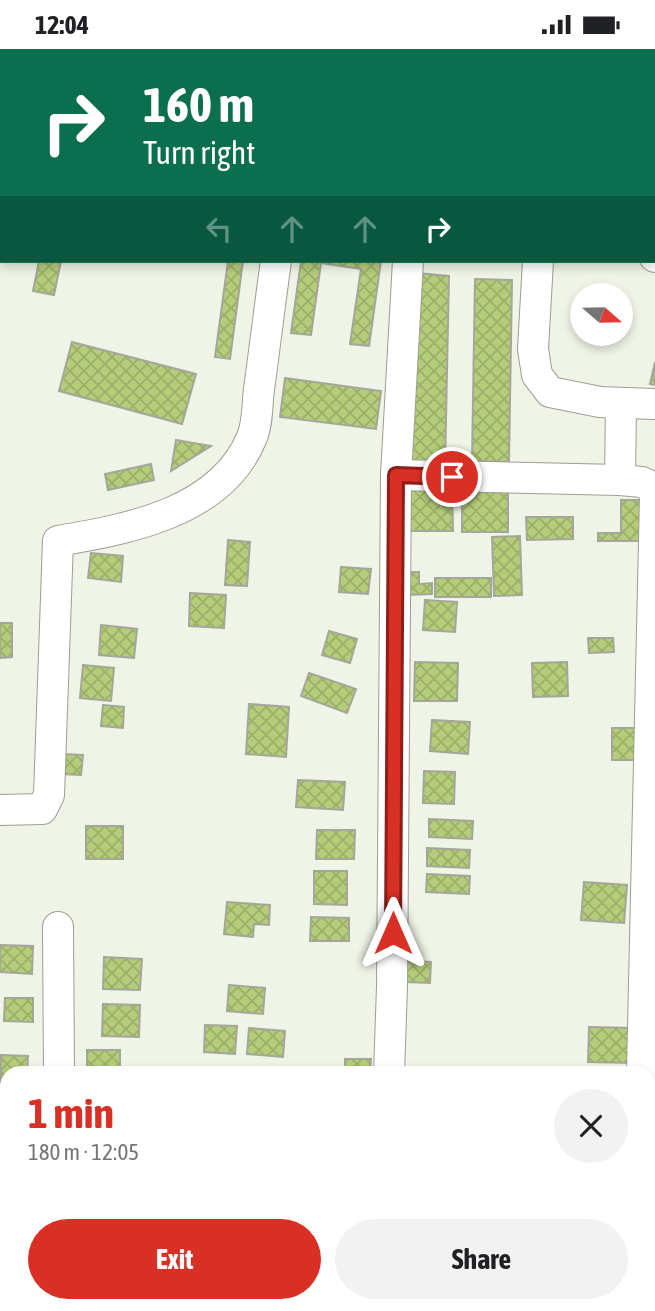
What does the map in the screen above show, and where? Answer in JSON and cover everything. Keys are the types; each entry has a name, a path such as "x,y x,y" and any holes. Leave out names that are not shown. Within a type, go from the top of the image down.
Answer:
{"street":[{"path":"0,810 42,810 49,795 58,541 152,521 194,501 231,473 253,436 276,263"},
{"path":"389,1066 396,475 408,263"},
{"path":"538,263 533,349 537,375 550,392 600,402 655,404"},
{"path":"620,480 621,403"},
{"path":"396,475 620,480 642,482 652,487 651,804 642,1066"},
{"path":"58,927 59,1066"}],"building":[{"path":"39,263 61,263 54,295 33,291"},
{"path":"228,263 243,263 230,359 215,357"},
{"path":"301,263 321,263 311,335 291,333"},
{"path":"321,263 381,263 369,346 350,344 361,269"},
{"path":"417,273 449,276 445,468 411,467"},
{"path":"475,279 512,280 509,462 472,461"},
{"path":"72,342 196,374 182,424 59,391"},
{"path":"655,362 655,385 650,384"},
{"path":"285,378 381,391 376,429 280,417"},
{"path":"176,440 211,446 171,471"},
{"path":"151,464 154,480 108,490 105,474"},
{"path":"406,484 452,484 453,531 406,531"},
{"path":"462,485 508,485 508,532 462,532"},
{"path":"621,500 641,500 641,541 598,541 598,533 621,533"},
{"path":"526,517 573,517 573,539 527,540"},
{"path":"520,536 522,595 494,596 492,537"},
{"path":"228,540 250,542 247,586 225,585"},
{"path":"91,553 123,556 121,582 88,578"},
{"path":"341,567 371,569 368,594 339,592"},
{"path":"406,572 419,572 419,584 432,583 432,594 406,595"},
{"path":"435,578 491,578 491,597 435,597"},
{"path":"190,593 226,595 224,628 189,626"},
{"path":"425,600 457,602 455,632 423,630"},
{"path":"0,623 12,623 12,657 0,658"},
{"path":"101,625 137,629 134,658 99,655"},
{"path":"329,631 357,639 350,663 322,655"},
{"path":"588,638 613,638 614,652 589,653"},
{"path":"415,662 458,663 457,701 414,701"},
{"path":"567,662 568,696 533,697 532,663"},
{"path":"83,665 114,668 111,701 80,698"},
{"path":"309,673 356,689 347,713 301,696"},
{"path":"249,704 289,707 286,757 246,754"},
{"path":"103,705 124,707 123,728 101,726"},
{"path":"432,720 470,722 468,754 430,751"},
{"path":"612,728 635,728 635,760 612,760"},
{"path":"63,754 83,755 81,775 61,774"},
{"path":"424,771 455,772 454,804 423,803"},
{"path":"298,780 345,782 343,810 296,807"},
{"path":"429,819 473,821 472,839 429,837"},
{"path":"86,826 123,826 123,859 86,859"},
{"path":"317,830 355,830 354,859 316,859"},
{"path":"427,848 470,850 469,868 427,866"},
{"path":"314,871 347,871 347,905 314,904"},
{"path":"427,874 470,876 469,894 426,892"},
{"path":"584,882 627,885 624,923 581,920"},
{"path":"227,902 270,905 269,925 254,924 253,937 224,934"},
{"path":"311,917 349,918 349,941 310,941"},
{"path":"0,945 33,946 32,974 0,972"},
{"path":"104,957 142,959 140,990 103,989"},
{"path":"407,961 431,962 430,983 406,982"},
{"path":"229,985 265,988 263,1014 227,1011"},
{"path":"5,998 33,998 33,1022 4,1021"},
{"path":"103,1004 140,1005 139,1037 102,1036"},
{"path":"205,1025 237,1026 235,1054 204,1052"},
{"path":"589,1027 634,1028 634,1063 588,1062"},
{"path":"249,1028 285,1031 283,1057 247,1054"},
{"path":"87,1050 120,1050 120,1066 87,1066"},
{"path":"1,1055 28,1056 27,1066 1,1066"},
{"path":"345,1059 371,1059 370,1066 345,1066"}],"route":[{"path":"393,933 396,475 452,477"}]}
